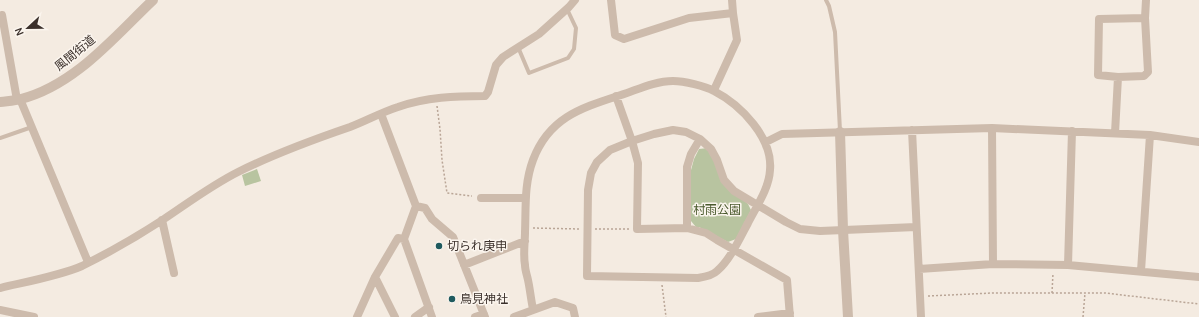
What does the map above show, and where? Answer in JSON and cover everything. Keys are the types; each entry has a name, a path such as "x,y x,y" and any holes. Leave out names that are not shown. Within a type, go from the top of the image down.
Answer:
{"street":[{"name":"風間街道","path":"0,102 19,99 63,81 103,49 153,0"},
{"path":"0,288 70,270 88,262 110,251 162,220 212,187 238,172 325,135 350,127 398,107 436,98 485,96 488,92 496,65 503,57 539,34 574,0"},
{"path":"611,0 615,35 624,39 689,18 734,13"},
{"path":"714,90 737,40 732,0"},
{"path":"1145,18 1099,19 1098,75 1118,77 1144,76 1148,72 1145,18 1146,0"},
{"path":"2,15 19,99 33,127 88,262"},
{"path":"1115,133 1118,77"},
{"path":"533,309 524,264 525,198 527,178 533,160 540,146 548,135 568,116 580,109 653,84 673,81 714,90 734,105 753,123 766,142 770,170 767,183 758,205 733,249 724,264 716,272 698,278 587,276 588,190 591,173 597,162 610,150 654,134 673,130 686,132 700,139 711,149 717,160 724,180 734,191 758,205 786,222 800,228 820,231 916,227"},
{"path":"616,96 638,163 637,228 687,228 706,234 786,280 790,315 758,317"},
{"path":"381,114 416,206 404,239 432,317"},
{"path":"766,142 782,134 992,128 1150,135 1199,142"},
{"path":"992,128 993,264"},
{"path":"912,130 921,317"},
{"path":"1068,265 1072,131"},
{"path":"840,132 843,230 848,317"},
{"path":"1141,271 1150,135"},
{"path":"687,228 687,167 691,154 700,139"},
{"path":"481,198 525,198"},
{"path":"416,206 425,208 432,219 453,237 484,316 475,317"},
{"path":"162,220 174,274"},
{"path":"357,317 375,277 398,238 404,239"},
{"path":"464,264 525,241"},
{"path":"919,269 993,264 1068,265 1199,277"},
{"path":"375,277 395,317"},
{"path":"514,317 555,302 573,308 576,317"},
{"path":"415,317 429,307"},
{"path":"0,310 34,317"}],"lane":[{"path":"826,0 829,6 835,32 840,132"},
{"path":"518,47 529,73 568,58 574,49 576,28 567,8"},
{"path":"0,138 33,127"}],"path":[{"path":"436,98 447,193 481,198"},
{"path":"1052,293 1053,265"},
{"path":"662,277 666,317"},
{"path":"920,296 992,293 1104,293 1199,304"},
{"path":"1083,317 1084,293"}],"green space":[{"name":"村雨公園","path":"708,148 725,184 748,204 751,210 736,239 728,242 699,227 696,227 691,221 691,170 699,149"},
{"path":"257,169 261,181 245,186 242,175"}],"place":[{"name":"切られ庚申","path":"439,246"},
{"name":"鳥見神社","path":"452,299"}]}
